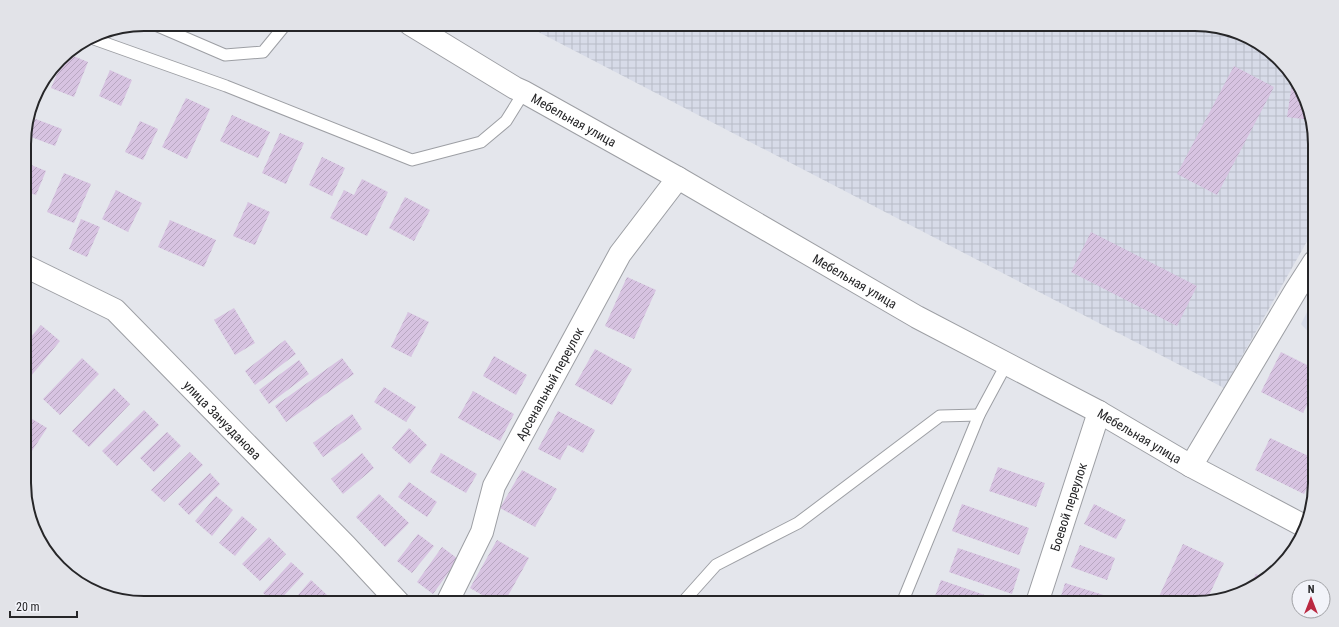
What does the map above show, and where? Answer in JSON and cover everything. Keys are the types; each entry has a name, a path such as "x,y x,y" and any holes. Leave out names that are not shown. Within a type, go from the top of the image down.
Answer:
{"street":[{"name":"Мебельная улица","path":"421,31 515,88 678,178 916,317 1099,412 1191,466 1300,524"},
{"name":"Арсенальный переулок","path":"450,596 482,532 494,486 620,254 678,178"},
{"name":"улица Занузданова","path":"31,269 115,310 346,546 392,596"},
{"path":"1191,466 1308,271"},
{"name":"Боевой переулок","path":"1039,596 1099,412"}],"lane":[{"path":"169,31 225,55 264,52 280,31"},
{"path":"99,41 226,86 412,160 481,142 506,121 524,92"},
{"path":"905,596 979,415 1007,363"},
{"path":"688,596 716,565 798,523 940,416 979,415"}],"shaded area":[{"path":"536,31 1195,31 1217,33 1252,46 1264,54 1285,75 1293,88 1304,115 1308,144 1308,240 1224,388"},
{"path":"1308,310 1308,332 1301,324"}],"building":[{"path":"73,56 88,62 74,97 51,88 59,69"},
{"path":"1234,66 1274,87 1217,195 1177,174"},
{"path":"110,70 132,80 121,106 99,96"},
{"path":"1292,86 1299,101 1305,119 1287,117"},
{"path":"186,98 210,109 187,159 162,147"},
{"path":"232,115 270,132 258,158 220,141"},
{"path":"34,118 62,129 55,146 31,137"},
{"path":"140,121 158,129 143,160 125,152"},
{"path":"280,133 304,143 286,184 262,173"},
{"path":"322,157 345,168 332,196 309,185"},
{"path":"31,165 46,171 36,195 31,193"},
{"path":"64,173 91,184 74,223 47,212"},
{"path":"362,179 388,192 367,236 330,218 344,190 354,195"},
{"path":"116,190 142,203 128,232 102,219"},
{"path":"405,197 430,210 414,241 389,228"},
{"path":"248,202 270,212 255,245 233,236"},
{"path":"81,219 100,227 87,257 69,249"},
{"path":"170,220 216,240 204,267 158,247"},
{"path":"1091,232 1197,286 1177,326 1071,272"},
{"path":"627,277 656,290 634,339 605,326"},
{"path":"234,308 255,343 235,355 214,320"},
{"path":"408,312 429,322 411,357 391,347"},
{"path":"41,325 60,341 31,376 31,337"},
{"path":"285,340 296,354 255,385 245,371"},
{"path":"595,349 632,369 612,405 575,385"},
{"path":"1281,352 1308,366 1308,403 1303,413 1261,392"},
{"path":"494,356 527,375 516,395 483,376"},
{"path":"82,358 99,374 60,415 43,399"},
{"path":"342,358 354,374 286,422 275,406"},
{"path":"299,360 309,374 269,404 259,390"},
{"path":"384,387 416,407 406,422 374,402"},
{"path":"114,388 130,404 89,447 72,431"},
{"path":"473,391 514,414 500,441 458,418"},
{"path":"144,410 159,425 117,466 102,451"},
{"path":"558,411 595,430 583,453 568,445 560,460 538,449"},
{"path":"352,414 362,429 323,457 313,443"},
{"path":"31,418 47,428 31,452"},
{"path":"409,428 427,445 410,464 392,448"},
{"path":"167,432 181,446 154,472 140,458"},
{"path":"1270,438 1308,456 1308,486 1304,494 1255,470"},
{"path":"190,452 203,465 164,502 151,490"},
{"path":"362,453 374,468 343,494 331,479"},
{"path":"441,453 477,474 466,493 430,472"},
{"path":"998,467 1045,483 1036,507 989,491"},
{"path":"522,470 557,489 535,527 500,508"},
{"path":"210,473 220,484 189,515 178,504"},
{"path":"409,482 437,502 427,517 398,497"},
{"path":"379,494 409,523 385,547 356,517"},
{"path":"216,496 233,510 212,536 195,521"},
{"path":"962,504 1029,528 1019,555 952,531"},
{"path":"1094,504 1126,520 1116,539 1084,524"},
{"path":"242,516 257,529 235,556 219,543"},
{"path":"418,534 434,546 412,573 397,561"},
{"path":"269,537 286,554 260,581 242,564"},
{"path":"497,540 529,558 508,596 484,596 470,588"},
{"path":"1183,544 1224,563 1209,595 1159,596"},
{"path":"1080,545 1115,558 1107,580 1071,567"},
{"path":"442,547 458,559 433,594 417,582"},
{"path":"958,548 1020,569 1012,594 949,572"},
{"path":"291,562 304,574 284,596 267,596 263,593"},
{"path":"1256,574 1260,576 1258,577 1253,580"},
{"path":"311,580 327,595 326,596 297,596"},
{"path":"941,580 988,596 935,596"},
{"path":"1065,583 1107,596 1061,596"}]}
